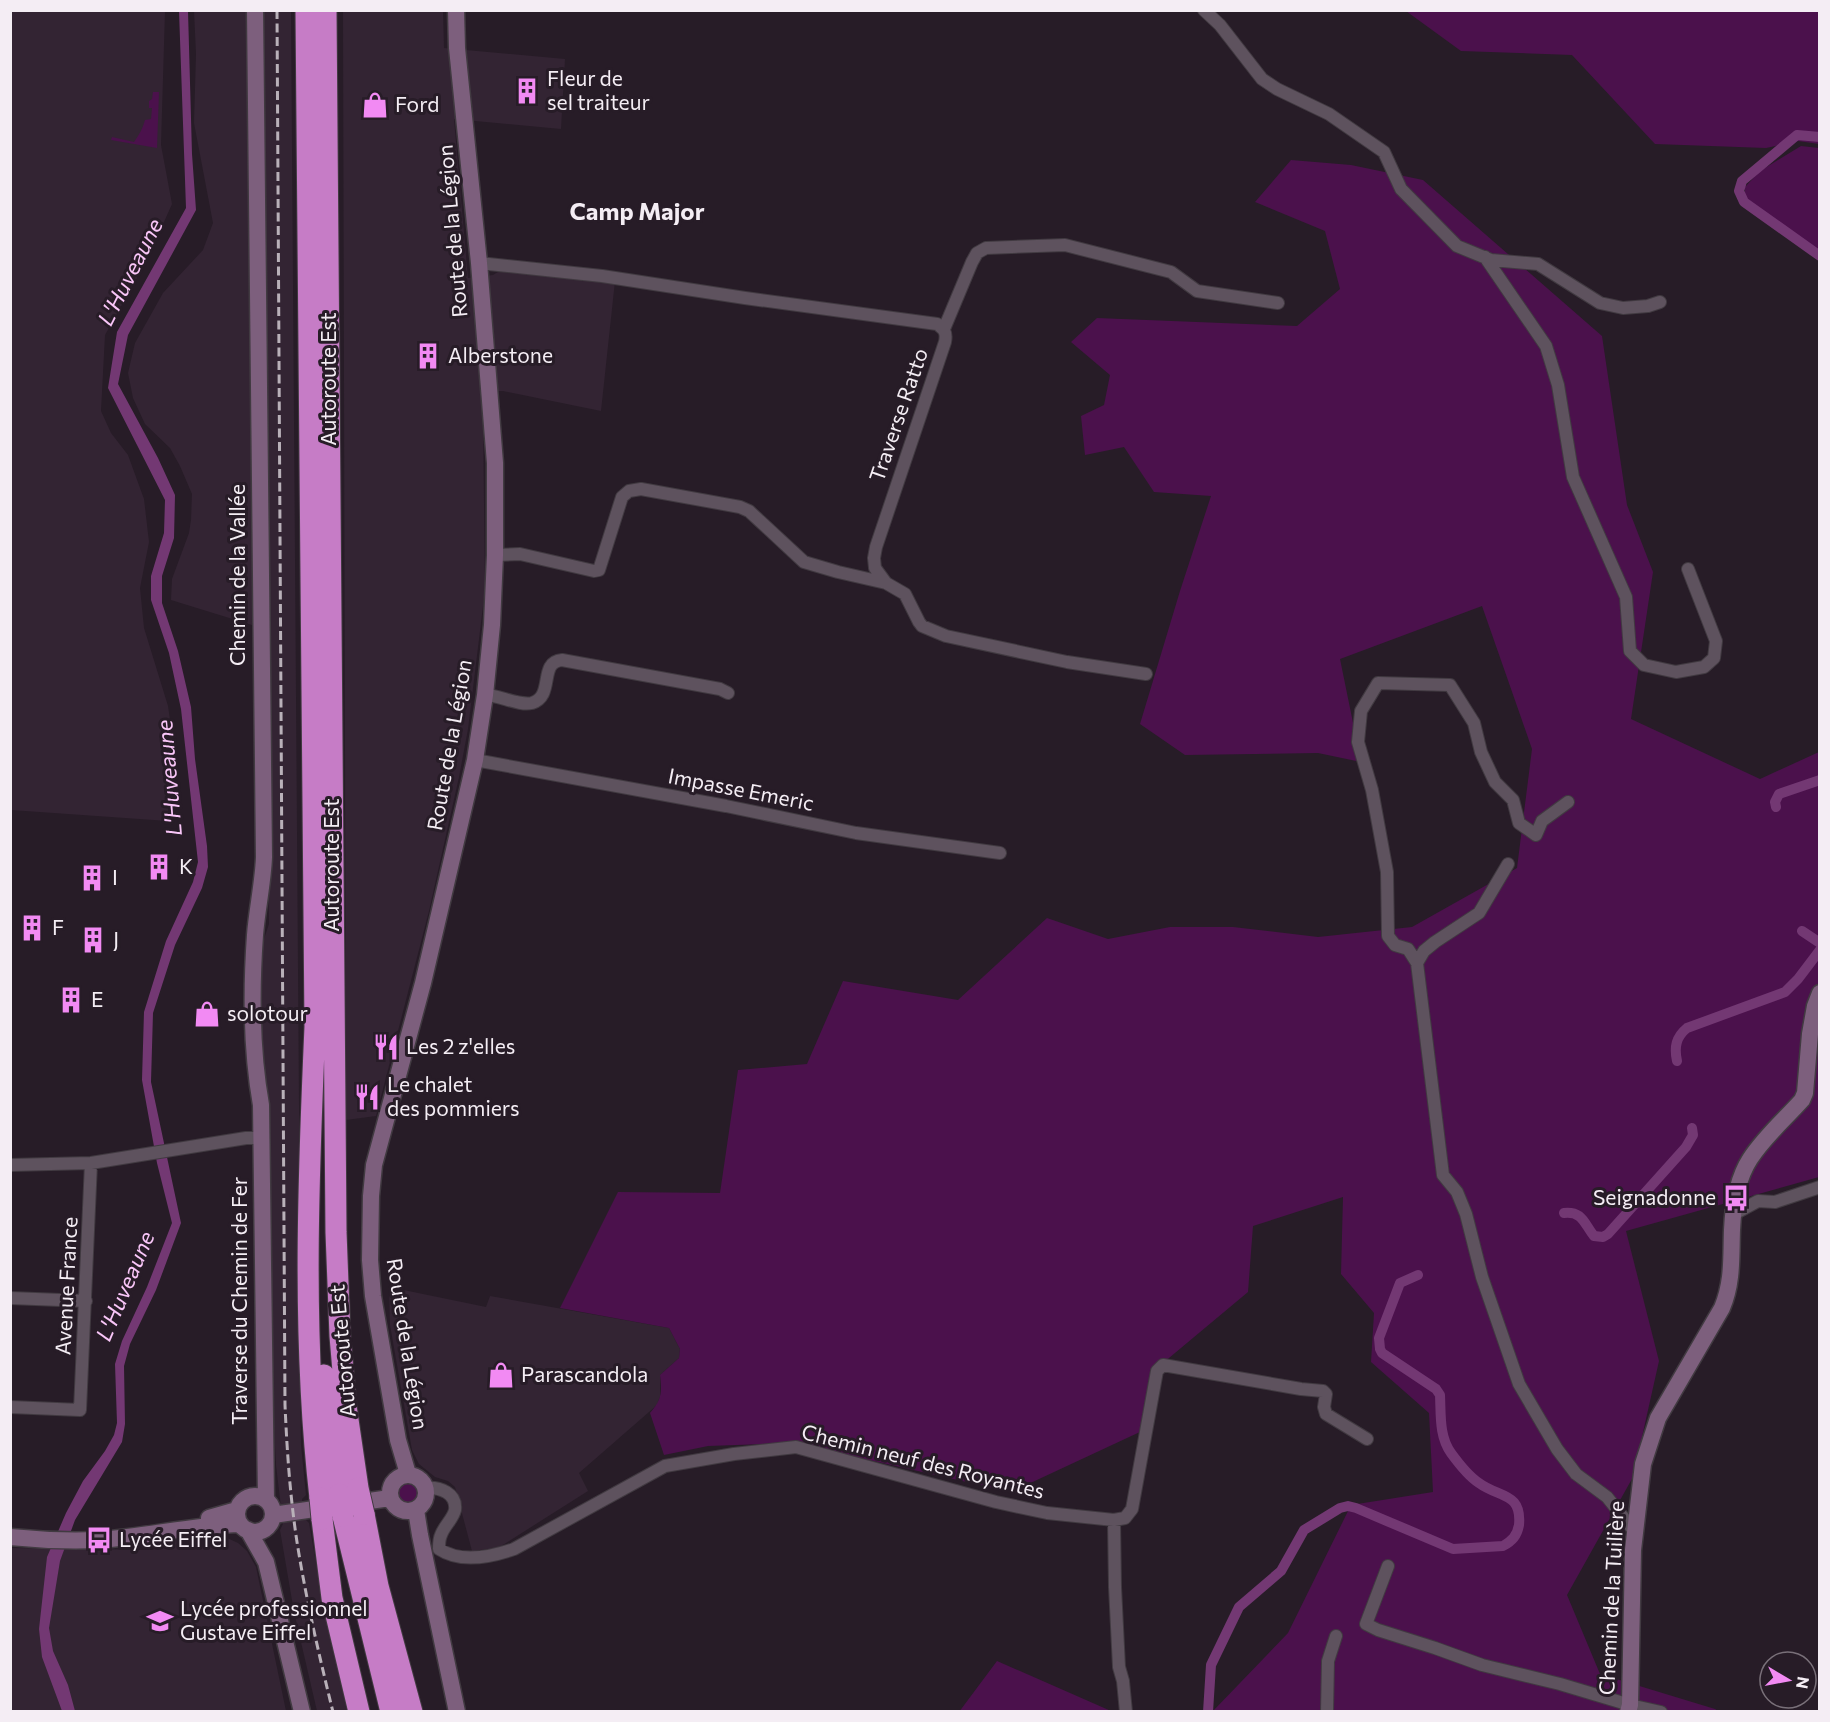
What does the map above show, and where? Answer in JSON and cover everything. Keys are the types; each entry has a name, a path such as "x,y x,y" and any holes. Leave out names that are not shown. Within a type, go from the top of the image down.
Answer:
{"highway":[{"name":"Autoroute Est","path":"306,10 315,1026 309,1180 309,1310 314,1451 339,1493 364,1514 378,1586 411,1712"},
{"name":"Autoroute Est","path":"326,10 336,1232 340,1336 346,1406 339,1493 332,1518 332,1598 359,1712"},
{"path":"332,1518 391,1712"}],"street":[{"name":"Chemin de la Vallée","path":"255,10 264,857 255,936 253,1003 255,1071 261,1105 261,1138"},
{"name":"Route de la Légion","path":"408,1474 396,1430 373,1296 370,1260 371,1196 374,1165 423,983 475,760 485,695 492,625 495,555 495,463 479,262 457,48 456,10"},
{"path":"1204,10 1220,25 1262,79 1277,89 1329,114 1384,152 1401,189 1457,246 1491,260 1539,264 1600,303 1623,308 1648,306 1660,302"},
{"path":"944,329 977,253 986,248 997,247 1065,245 1172,272 1197,291 1278,303"},
{"path":"1485,257 1546,346 1558,385 1573,477 1626,597 1630,651 1644,665 1676,672 1704,667 1714,658 1716,641 1688,569"},
{"name":"Traverse Ratto","path":"479,262 602,276 937,324 944,329 945,342 876,547 875,568 886,583 905,594 922,626 946,636 1067,662 1146,674"},
{"path":"495,555 520,554 594,571 599,570 622,497 629,490 641,489 740,507 748,511 804,562 886,583"},
{"path":"485,695 529,704 535,702 543,695 548,668 556,660 720,689 728,693"},
{"path":"1568,802 1542,821 1536,835 1519,823 1513,800 1495,782 1481,752 1474,723 1450,685 1378,683 1361,711 1358,742 1372,790 1387,872 1388,936 1395,945 1408,949 1417,963 1443,1175 1457,1192 1466,1214 1482,1277 1519,1384 1557,1449 1576,1474 1607,1497 1635,1532"},
{"name":"Impasse Emeric","path":"475,760 726,806 856,833 1000,853"},
{"path":"1417,963 1424,951 1435,942 1479,913 1508,864"},
{"name":"Chemin de la Tuilière","path":"1629,1708 1635,1532 1643,1464 1658,1418 1728,1295 1734,1214 1743,1171 1750,1158 1802,1100 1805,1093 1810,1034 1820,993"},
{"path":"10,1165 91,1163 246,1138 261,1138"},
{"name":"Traverse du Chemin de Fer","path":"259,1497 264,1465 261,1138"},
{"name":"Avenue France","path":"10,1407 81,1410 91,1163"},
{"path":"1734,1214 1758,1201 1775,1202 1820,1187"},
{"path":"10,1298 86,1301"},
{"path":"1126,1712 1123,1681 1119,1667 1114,1520 1125,1518 1132,1509 1157,1371 1163,1365 1323,1391 1326,1394 1324,1407 1326,1414 1367,1439"},
{"name":"Chemin neuf des Royantes","path":"426,1488 435,1487 447,1491 454,1502 455,1512 440,1536 439,1549 449,1556 459,1557 499,1554 514,1549 665,1466 734,1454 796,1447 996,1502 1047,1513 1114,1520"},
{"path":"408,1474 419,1478 426,1488 426,1498 416,1510 401,1510 390,1497 393,1483 401,1476 408,1474"},
{"path":"266,1562 242,1522 242,1500 259,1497 272,1509 266,1544 266,1562 302,1712"},
{"path":"10,1538 42,1534 88,1535 195,1523 242,1522 255,1532 263,1530 271,1520 390,1497"},
{"path":"416,1510 457,1712"},
{"path":"10,1527 42,1534"},
{"path":"1388,1566 1366,1624 1482,1665 1560,1684 1629,1708 1661,1712"},
{"path":"1327,1712 1328,1661 1336,1636"}],"shaded area":[{"path":"10,11 165,11 161,145 172,204 148,258 105,335 101,411 111,433 128,455 144,499 149,542 140,588 144,628 168,706 174,747 168,821 11,810"},
{"path":"179,11 188,11 196,210 128,335 118,384 175,495 174,538 162,576 162,603 178,651 191,707 208,867 202,888 175,945 153,1013 151,1082 181,1223 156,1290 130,1344 124,1366 125,1424 122,1442 75,1520 60,1561 49,1628 53,1651 68,1685 75,1711 62,1711 42,1657 39,1629 47,1557 83,1481 114,1435 117,1423 115,1364 122,1341 147,1287 172,1223 157,1163 142,1080 144,1012 166,941 193,882 198,862 181,709 169,653 151,600 151,576 164,533 165,500 108,388 117,332 186,208"},
{"path":"194,11 291,11 299,1333 301,1445 306,1495 302,1499 304,1518 309,1523 324,1608 347,1711 317,1711 294,1612 280,1530 283,1524 276,1465 272,1389 270,1100 262,1066 261,948 269,924 265,629 171,600 172,579 189,533 192,494 170,448 145,424 133,398 128,373 135,343 163,293 203,250 213,223 194,123 196,54"},
{"path":"343,11 443,11 444,48 565,59 561,129 454,119 468,278 493,275 506,267 615,281 601,411 503,391 480,391 483,416 485,590 468,729 429,911 376,1116 346,1120"},
{"path":"1406,11 1819,11 1819,144 1798,141 1766,148 1655,144 1572,55 1461,51"},
{"path":"153,92 159,92 157,148 111,140 112,137 134,142 145,120 151,119 152,108 149,108 149,101 152,99"},
{"path":"1801,146 1819,148 1819,252 1745,198 1745,187 1760,171"},
{"path":"1291,160 1351,165 1423,180 1602,336 1627,505 1653,572 1631,719 1760,779 1819,752 1819,1177 1626,1231 1659,1361 1633,1477 1567,1595 1600,1674 1718,1711 1213,1711 1288,1633 1351,1505 1433,1492 1429,1413 1371,1362 1374,1313 1341,1274 1343,1197 1253,1226 1248,1292 1157,1368 1142,1431 1011,1492 794,1443 708,1446 664,1455 650,1413 660,1396 660,1375 679,1358 680,1349 669,1328 560,1308 618,1192 720,1193 738,1070 807,1064 843,981 958,1000 1047,918 1108,939 1170,927 1233,927 1318,937 1412,927 1517,868 1532,749 1482,606 1340,659 1361,762 1318,753 1185,755 1140,724 1211,496 1154,492 1124,447 1085,455 1081,416 1104,405 1110,375 1071,342 1097,318 1297,326 1340,289 1325,231 1255,202"},
{"path":"389,1287 486,1307 490,1296 669,1328 680,1349 679,1358 660,1375 660,1397 657,1405 579,1473 588,1491 498,1548 472,1551 455,1487 448,1481 435,1477 419,1464 412,1450 390,1325"},
{"path":"409,1481 418,1484 421,1493 418,1502 409,1505 400,1502 397,1493 400,1484"},
{"name":"Lycée professionnel Gustave Eiffel","path":"225,1537 238,1543 247,1551 256,1567 286,1711 11,1711 10,1548 153,1550 163,1540"},
{"path":"997,1661 1111,1711 959,1712"}],"waterway":[{"path":"1820,137 1797,135 1742,181 1739,191 1744,202 1820,256"},
{"path":"1776,807 1775,802 1779,794 1820,780"},
{"path":"1802,931 1820,943"},
{"path":"1677,1061 1677,1043 1680,1035 1687,1028 1785,992 1820,950"},
{"path":"1564,1213 1579,1216 1594,1236 1603,1237 1608,1234 1686,1147 1693,1135 1692,1128"},
{"path":"1208,1712 1211,1665 1239,1607 1281,1571 1304,1530 1340,1508 1348,1506 1356,1508 1453,1549 1503,1546 1517,1532 1519,1514 1513,1501 1475,1480 1460,1465 1447,1446 1441,1425 1440,1395 1436,1389 1382,1353 1380,1349 1379,1338 1400,1283 1418,1275"}],"railway":[{"path":"277,10 285,1405 289,1474 297,1542 304,1585 333,1712"}],"place":[{"name":"Fleur de sel traiteur","path":"527,91"},
{"name":"Ford","path":"375,105"},
{"name":"Alberstone","path":"428,356"},
{"name":"K","path":"159,867"},
{"name":"I","path":"92,878"},
{"name":"F","path":"32,928"},
{"name":"J","path":"93,940"},
{"name":"E","path":"71,1000"},
{"name":"solotour","path":"207,1014"},
{"name":"Les 2 z'elles","path":"386,1047"},
{"name":"Le chalet des pommiers","path":"367,1097"},
{"name":"Seignadonne","path":"1736,1198"},
{"name":"Parascandola","path":"501,1375"},
{"name":"Lycée Eiffel","path":"99,1540"},
{"name":"Lycée professionnel Gustave Eiffel","path":"160,1621"}],"district":[{"name":"Camp Major","path":"637,212"}],"water label":[{"name":"L'Huveaune","path":"130,272"},
{"name":"L'Huveaune","path":"169,778"},
{"name":"L'Huveaune","path":"125,1286"}]}
